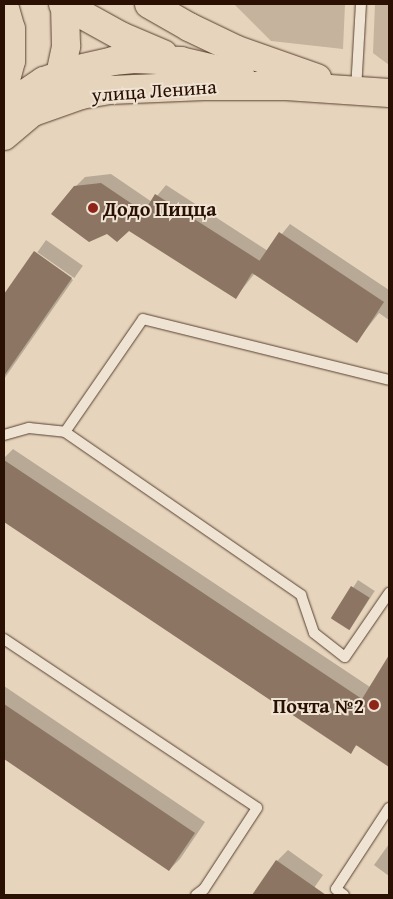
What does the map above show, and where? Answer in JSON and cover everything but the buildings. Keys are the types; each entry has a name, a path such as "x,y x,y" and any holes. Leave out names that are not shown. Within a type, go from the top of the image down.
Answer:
{"main road":[{"path":"4,4 11,30 11,61 4,88"},
{"path":"65,4 121,36 181,61"},
{"path":"33,112 50,93 60,75 66,46 65,4"},
{"path":"149,4 237,50 356,90"},
{"name":"улица Ленина","path":"4,112 28,91 60,75 95,65 127,60 181,61 286,86"},
{"name":"улица Ленина","path":"4,136 33,112 81,95 110,90 204,86 286,86 389,94"}],"lane":[{"path":"356,90 361,4"},
{"path":"65,432 143,319 389,380"},
{"path":"4,435 29,428 65,432 301,595 314,633 345,657 389,593"},
{"path":"4,639 257,808 204,890 196,895"},
{"path":"344,895 336,889 389,808"}],"shaded area":[{"path":"234,4 345,4 343,49 271,41"},
{"path":"375,4 389,4 389,65 373,53"}],"place":[{"name":"Додо Пицца","path":"93,208"},
{"name":"Почта №2","path":"374,705"}]}
